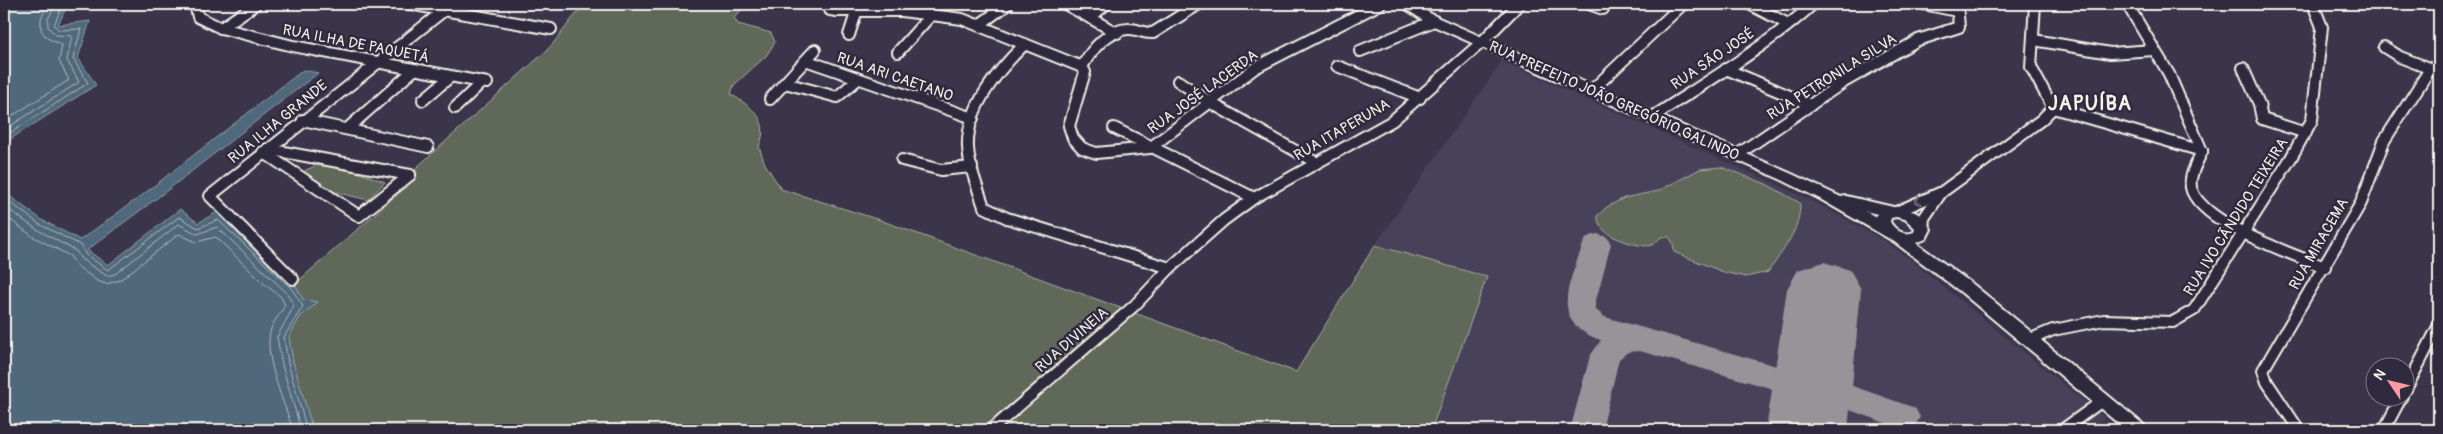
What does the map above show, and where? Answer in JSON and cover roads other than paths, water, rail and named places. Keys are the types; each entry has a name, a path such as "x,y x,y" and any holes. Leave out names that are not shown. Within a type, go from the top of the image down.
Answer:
{"main road":[{"name":"RUA PREFEITO JOÃO GREGÓRIO GALINDO","path":"1404,4 1434,21 1825,195 1892,234 1958,281 2138,430"},
{"name":"RUA PREFEITO JOÃO GREGÓRIO GALINDO","path":"1825,195 1916,219 1927,248 1958,281"},
{"path":"1893,212 1882,219 1892,234 1912,239 1922,232"}],"street":[{"name":"RUA ILHA DE PAQUETÁ","path":"195,4 198,17 221,28 375,63 484,82 455,108"},
{"path":"221,28 256,4"},
{"path":"409,4 442,8 551,30"},
{"name":"RUA ILHA GRANDE","path":"293,279 210,196 442,8 452,4"},
{"path":"827,4 830,10 932,14 962,19 1082,67 1085,72 1069,126 1073,138 1082,148 1096,153 1150,148"},
{"path":"979,25 1008,4"},
{"path":"1065,4 1117,33"},
{"path":"1090,18 1106,4"},
{"path":"1082,67 1086,57 1094,48 1117,33 1127,29 1148,34 1153,33 1199,4"},
{"name":"RUA JOSÉ LACERDA","path":"1150,148 1255,68 1380,4"},
{"name":"RUA ITAPERUNA","path":"1170,268 1224,220 1254,198 1315,162 1392,121 1482,42 1519,4"},
{"path":"1589,4 1603,10"},
{"path":"1591,91 1683,4"},
{"path":"1749,4 1788,24"},
{"name":"RUA SÃO JOSÉ","path":"1651,118 1726,69 1814,4"},
{"path":"1923,4 1957,7"},
{"path":"2035,4 2031,67 2053,108 2202,151"},
{"path":"2127,4 2154,50 2163,61 2192,122 2202,151 2190,180 2192,193 2200,204 2221,220 2243,233 2325,267"},
{"name":"RUA IVO CÃNDIDO TEIXEIRA","path":"2030,339 2053,330 2104,320 2173,322 2194,310 2306,133 2312,117 2322,27 2313,4"},
{"name":"RUA PETRONILA SILVA","path":"1737,155 1844,82 1918,40 1959,27 1957,7"},
{"path":"850,34 857,10"},
{"path":"898,52 932,14"},
{"path":"1360,51 1434,21"},
{"path":"2034,40 2110,53 2154,50"},
{"path":"1024,45 1003,68 973,118 968,140 972,167 984,207 996,215 1170,268"},
{"name":"RUA MIRACEMA","path":"2299,430 2267,382 2263,370 2276,344 2325,267 2361,203 2384,141 2435,71 2384,47"},
{"path":"770,99 808,61 815,50"},
{"name":"RUA ARI CAETANO","path":"808,61 973,118"},
{"path":"1337,66 1420,98"},
{"path":"2243,68 2259,104 2262,119 2306,133"},
{"path":"1726,69 1811,105"},
{"path":"347,130 414,70"},
{"path":"424,100 450,77"},
{"path":"785,83 837,97 858,79"},
{"path":"1178,82 1315,162"},
{"path":"1893,212 1942,192 2053,108"},
{"path":"303,120 428,147"},
{"path":"1114,128 1150,148 1254,198"},
{"path":"265,151 410,175 359,216 265,151"},
{"path":"902,160 941,170 972,167"},
{"path":"1922,232 1924,218 1942,192"},
{"name":"RUA DIVINEIA","path":"992,430 1134,305 1170,268"},
{"path":"2416,369 2439,324"},
{"path":"2062,430 2102,401"},
{"path":"2384,430 2397,406"}],"water":[{"path":"4,4 68,4 58,25 90,21 78,58 96,85 4,143"},
{"path":"303,70 318,73 87,250 108,265 180,209 198,223 217,212 275,269 295,284 303,300 318,302 300,317 289,337 293,362 313,430 4,430 4,192 42,220 80,240 141,196"}],"district":[{"name":"JAPUÍBA","path":"2090,103"}]}
